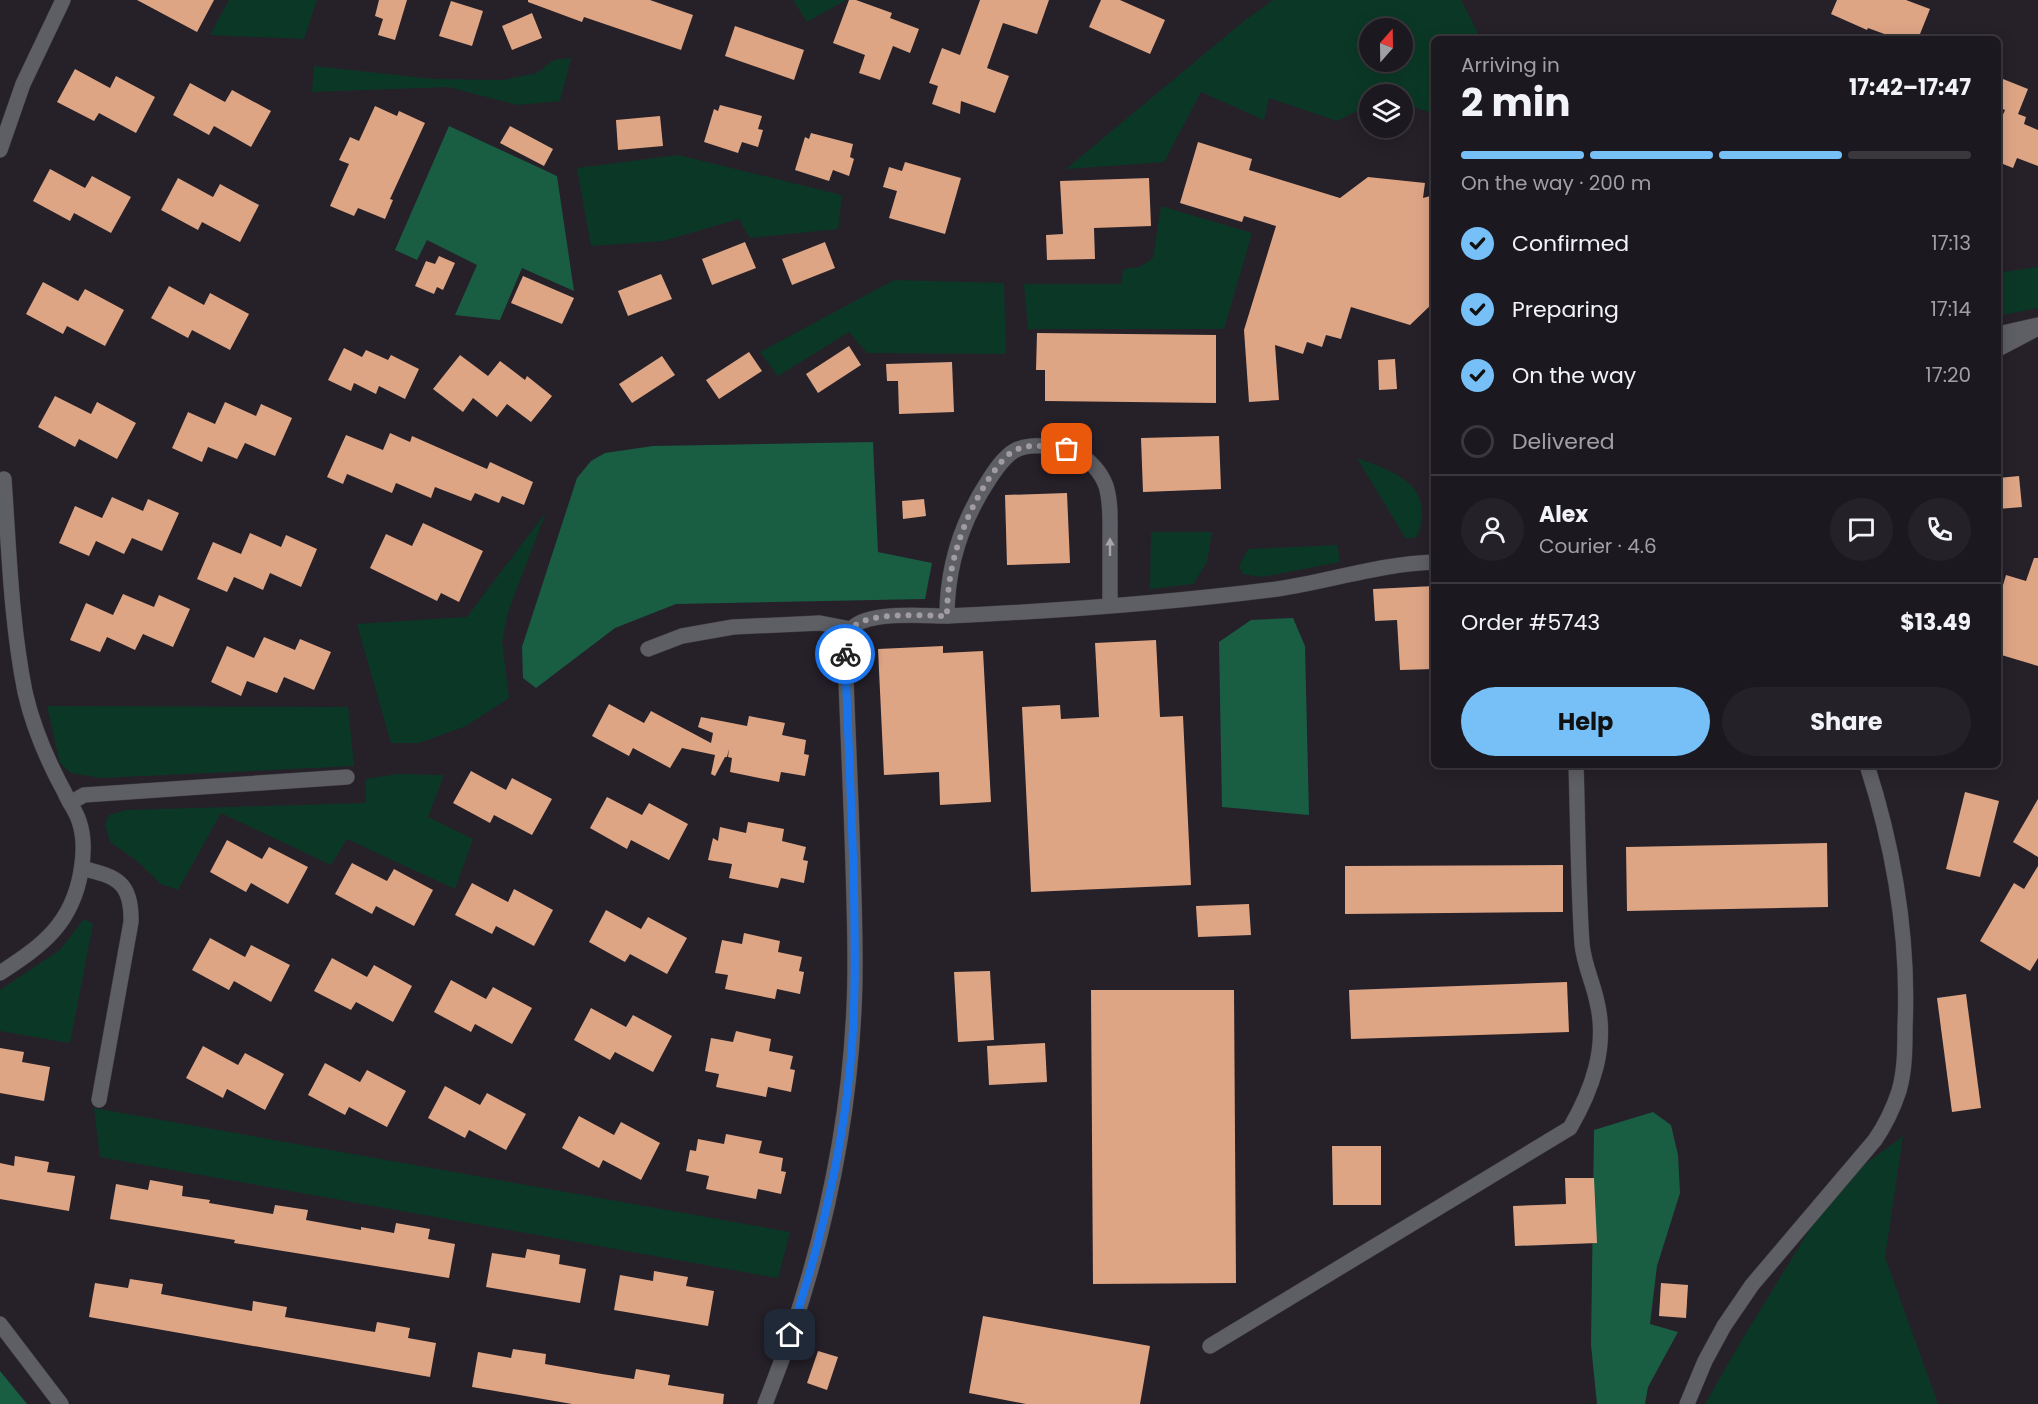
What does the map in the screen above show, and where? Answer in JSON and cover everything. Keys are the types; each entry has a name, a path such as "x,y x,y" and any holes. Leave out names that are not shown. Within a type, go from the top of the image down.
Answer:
{"street":[{"path":"0,150 23,84 63,0"},
{"path":"2001,333 2038,327"},
{"path":"2001,347 2038,327"},
{"path":"947,616 950,575 956,547 980,492 997,466 1012,452 1027,447 1047,446 1074,452 1097,469 1106,485 1110,504 1110,605"},
{"path":"0,973 35,950 57,929 70,908 77,891 82,868 84,837 79,819 37,732 26,693 16,634 4,479"},
{"path":"765,1404 797,1314 815,1250 830,1189 850,1070 855,1006 855,943 845,654 850,629 861,621 874,617 947,616 1110,605 1264,590 1383,567 1431,562"},
{"path":"648,649 682,636 733,627 820,623 850,629"},
{"path":"1210,1346 1570,1128 1585,1101 1596,1071 1602,1033 1597,1001 1589,979 1582,947 1576,768"},
{"path":"1687,1404 1705,1361 1724,1326 1752,1286 1875,1140 1889,1118 1900,1089 1904,1065 1907,988 1902,930 1894,873 1882,817 1868,768"},
{"path":"70,803 84,795 347,777"},
{"path":"82,868 109,875 120,881 131,906 131,922 99,1100"},
{"path":"0,1324 61,1404"}],"green space":[{"path":"229,0 317,0 304,39 210,35"},
{"path":"793,0 846,0 807,22"},
{"path":"1273,0 1461,0 1479,36 1431,36 1431,113 1413,107 1413,84 1359,84 1359,110 1337,121 1269,98 1264,120 1201,92 1164,162 1066,169 1244,21"},
{"path":"571,58 560,101 518,105 448,87 312,92 314,66 433,79 503,80 537,73 554,60"},
{"path":"449,126 557,176 574,291 522,268 500,320 455,315 477,265 427,240 417,260 395,250"},
{"path":"678,155 842,195 838,229 750,238 739,219 663,241 591,246 577,168"},
{"path":"1161,206 1252,233 1224,329 1028,329 1024,284 1121,284 1123,269 1140,267 1153,258"},
{"path":"2038,267 2038,308 2001,315 2001,271"},
{"path":"894,280 1004,283 1006,354 867,353 849,332 778,376 760,352"},
{"path":"873,442 878,552 932,563 925,599 676,604 615,628 536,688 523,678 522,647 577,478 591,461 605,453 653,446"},
{"path":"1357,458 1399,476 1410,484 1421,505 1422,520 1417,537 1406,539"},
{"path":"546,512 508,612 502,642 509,698 466,726 419,743 391,743 357,624 467,617"},
{"path":"1151,532 1212,532 1207,562 1193,584 1150,589"},
{"path":"1337,545 1340,562 1262,577 1243,574 1239,567 1248,549"},
{"path":"1293,618 1305,646 1309,815 1222,807 1219,642 1251,620"},
{"path":"47,706 348,707 354,766 101,778 71,773 60,763"},
{"path":"397,774 444,775 428,817 473,839 455,889 347,839 331,865 221,813 178,890 161,884 137,861 110,842 105,825 109,815 126,810 366,803 366,779"},
{"path":"84,919 93,924 70,1043 0,1031 0,990 60,950"},
{"path":"94,1108 790,1232 778,1278 100,1157"},
{"path":"1653,1112 1671,1125 1678,1155 1680,1193 1657,1266 1650,1324 1678,1332 1648,1387 1645,1404 1597,1404 1591,1345 1594,1130"},
{"path":"1903,1136 1885,1257 1938,1404 1705,1404 1837,1185"},
{"path":"0,1371 27,1404 0,1404"}],"building":[{"path":"137,0 214,0 197,32"},
{"path":"379,0 407,0 395,40 378,35 383,19 375,16"},
{"path":"528,0 650,0 693,15 681,50 584,17 582,22 528,2"},
{"path":"849,0 856,0 892,13 890,18 919,29 910,53 893,46 880,80 859,73 865,55 833,43"},
{"path":"980,0 1049,0 1037,34 1003,23 987,68 1009,76 995,113 961,101 960,114 932,104 938,86 929,83 942,48 960,55"},
{"path":"1101,0 1120,0 1165,20 1150,54 1089,27"},
{"path":"1837,0 1906,0 1930,9 1919,36 1890,36 1868,28 1867,30 1831,14"},
{"path":"451,1 483,11 472,46 439,36"},
{"path":"532,13 542,38 512,50 502,26"},
{"path":"735,26 804,50 794,80 725,56"},
{"path":"75,69 110,88 116,76 155,97 136,133 99,113 94,121 57,102"},
{"path":"2001,78 2028,89 2018,114 2026,117 2024,124 2038,130 2038,166 2017,158 2013,168 2001,163 2001,119 2005,110 2001,108"},
{"path":"190,83 225,102 232,90 271,111 251,147 214,126 209,135 173,115"},
{"path":"720,105 762,116 758,129 763,130 758,147 742,142 738,153 704,142 714,109 718,111"},
{"path":"375,106 397,116 399,111 425,123 390,199 393,200 385,219 358,208 354,216 330,206 349,164 339,160 350,137 359,141"},
{"path":"660,116 663,146 618,150 616,120"},
{"path":"510,126 553,149 544,166 500,143"},
{"path":"811,133 853,144 850,157 854,159 849,176 833,170 829,181 795,170 805,137 809,139"},
{"path":"1198,142 1252,159 1249,170 1340,198 1368,177 1425,183 1423,198 1431,196 1431,305 1410,325 1351,307 1341,339 1326,335 1322,347 1307,342 1303,354 1275,345 1279,400 1249,402 1244,330 1276,226 1244,216 1242,222 1180,203"},
{"path":"905,162 961,178 945,234 889,218 897,191 883,187 889,167 902,171"},
{"path":"50,169 85,188 92,176 131,197 111,233 74,213 70,221 33,201"},
{"path":"178,178 213,197 220,184 259,205 240,242 202,222 198,230 161,210"},
{"path":"1149,178 1151,226 1094,228 1095,259 1047,260 1046,235 1063,234 1060,181"},
{"path":"745,242 756,268 712,285 702,259"},
{"path":"825,242 835,268 792,285 782,259"},
{"path":"439,256 455,263 443,290 437,287 434,294 415,286 426,261 435,264"},
{"path":"661,274 672,299 628,316 618,291"},
{"path":"523,276 574,298 562,324 511,303"},
{"path":"43,282 78,301 85,289 124,310 105,346 67,326 63,334 26,314"},
{"path":"169,286 204,305 210,293 249,314 230,350 192,330 188,338 151,318"},
{"path":"1037,333 1216,335 1216,403 1045,401 1045,370 1036,370"},
{"path":"849,346 861,365 818,393 806,374"},
{"path":"344,348 362,357 366,350 388,360 391,355 419,369 405,399 379,386 376,394 354,383 351,391 328,380"},
{"path":"749,352 762,371 719,399 706,380"},
{"path":"460,355 488,376 500,361 525,380 527,376 552,396 531,422 507,404 497,417 473,398 463,412 433,389"},
{"path":"662,356 675,375 632,403 619,384"},
{"path":"1395,359 1397,389 1379,390 1378,360"},
{"path":"952,362 954,412 899,414 898,381 887,381 886,364"},
{"path":"55,396 91,414 97,402 136,423 117,459 79,439 75,447 38,427"},
{"path":"225,402 256,416 261,404 292,418 275,456 245,443 237,459 208,447 202,462 172,448 188,412 215,424"},
{"path":"390,433 410,442 412,436 487,469 490,462 533,482 524,505 502,496 499,503 475,493 471,501 435,487 431,498 396,483 392,493 347,474 343,484 327,477 346,435 383,450"},
{"path":"1219,436 1221,489 1143,492 1141,438"},
{"path":"2019,476 2022,507 2001,509 2001,478"},
{"path":"1067,493 1070,563 1007,565 1005,495"},
{"path":"112,497 143,511 148,499 179,513 162,551 132,538 124,554 96,541 89,556 59,543 75,506 102,518"},
{"path":"924,499 926,516 903,519 902,501"},
{"path":"423,523 483,551 459,602 441,593 437,601 370,568 386,534 412,546"},
{"path":"250,533 281,547 286,535 317,549 301,587 270,573 263,590 234,577 227,592 197,579 213,542 241,554"},
{"path":"2034,558 2038,558 2038,666 2001,655 2001,592 2006,575 2026,581"},
{"path":"1431,586 1431,669 1400,670 1397,620 1375,621 1373,589"},
{"path":"123,594 154,607 159,595 190,609 173,647 143,634 135,650 107,637 100,652 70,640 86,603 113,615"},
{"path":"264,637 295,650 300,639 331,652 314,690 284,677 277,693 247,681 241,696 211,682 227,646 254,658"},
{"path":"1156,640 1160,717 1183,716 1191,885 1031,892 1022,707 1060,705 1061,719 1099,717 1095,643"},
{"path":"943,646 943,653 983,651 991,802 940,805 939,772 884,775 878,649"},
{"path":"609,704 644,723 651,711 711,743 713,733 698,727 701,717 747,726 749,716 785,723 782,735 806,740 804,754 809,755 805,776 781,772 779,782 730,772 732,758 728,757 729,749 727,757 715,776 711,774 715,755 682,748 670,768 633,748 629,756 592,736"},
{"path":"471,771 506,790 512,778 552,799 532,835 494,815 490,823 453,803"},
{"path":"1965,792 1999,801 1980,877 1946,869"},
{"path":"607,797 642,815 649,803 688,824 669,860 631,840 627,849 590,828"},
{"path":"2038,799 2038,857 2013,842"},
{"path":"748,822 784,829 782,841 806,847 803,860 808,861 804,883 781,878 778,888 729,878 732,864 708,860 713,838 718,841 720,827 746,833"},
{"path":"227,840 262,859 269,847 308,867 288,904 251,883 246,892 210,872"},
{"path":"1827,843 1828,907 1627,911 1626,847"},
{"path":"352,863 387,881 394,869 433,890 414,926 376,906 372,914 335,894"},
{"path":"1563,865 1563,912 1345,914 1345,866"},
{"path":"2038,866 2038,958 2030,971 1980,941 2014,883 2024,889"},
{"path":"472,883 508,902 514,889 553,910 534,946 496,926 492,934 455,915"},
{"path":"1249,904 1251,935 1198,937 1196,906"},
{"path":"606,910 641,929 648,917 687,938 667,974 630,954 625,962 589,942"},
{"path":"744,933 780,941 778,952 802,957 799,971 804,972 800,994 777,989 775,999 725,989 728,975 715,973 722,940 742,944"},
{"path":"210,938 245,957 251,945 290,965 271,1002 234,981 229,990 192,970"},
{"path":"332,958 367,977 374,965 412,986 393,1022 356,1002 351,1010 314,991"},
{"path":"990,971 994,1040 958,1042 954,972"},
{"path":"451,980 486,999 493,987 532,1008 512,1044 475,1024 471,1032 434,1012"},
{"path":"1567,982 1569,1032 1351,1039 1349,990"},
{"path":"1091,990 1234,990 1236,1283 1093,1284"},
{"path":"1966,994 1981,1108 1952,1112 1937,998"},
{"path":"591,1008 626,1027 633,1015 672,1036 653,1072 615,1052 610,1060 574,1040"},
{"path":"736,1031 771,1039 769,1051 793,1056 790,1069 795,1070 791,1092 768,1087 766,1097 716,1087 719,1074 705,1071 711,1038 733,1042"},
{"path":"1045,1043 1047,1082 989,1085 987,1046"},
{"path":"203,1046 238,1065 245,1053 284,1074 265,1110 227,1089 223,1098 186,1078"},
{"path":"0,1048 24,1052 22,1062 50,1067 44,1101 0,1093"},
{"path":"325,1063 360,1082 367,1070 406,1091 387,1127 349,1107 345,1115 308,1095"},
{"path":"445,1086 480,1105 487,1093 526,1114 506,1150 469,1130 465,1138 428,1118"},
{"path":"579,1116 614,1135 621,1122 660,1143 641,1180 603,1160 599,1168 562,1148"},
{"path":"726,1134 762,1141 759,1153 783,1158 781,1171 786,1172 781,1194 758,1189 756,1199 706,1189 709,1176 686,1171 690,1150 696,1151 698,1139 724,1144"},
{"path":"1332,1146 1381,1146 1381,1205 1333,1205"},
{"path":"15,1156 49,1162 47,1172 75,1176 69,1211 0,1199 0,1163 14,1166"},
{"path":"1565,1178 1594,1178 1597,1243 1515,1246 1513,1206 1566,1204"},
{"path":"150,1180 183,1186 182,1196 210,1200 209,1203 273,1214 275,1205 308,1210 306,1220 361,1230 361,1227 394,1233 396,1223 430,1229 428,1239 455,1244 449,1278 234,1243 235,1240 110,1219 116,1184 148,1190"},
{"path":"527,1249 560,1255 559,1264 586,1269 580,1303 486,1287 492,1253 525,1258"},
{"path":"654,1271 688,1277 686,1286 714,1291 708,1326 614,1310 620,1275 653,1281"},
{"path":"130,1279 163,1284 161,1294 252,1311 253,1301 287,1307 285,1317 375,1332 377,1322 410,1328 408,1338 436,1343 430,1377 89,1317 95,1283 128,1288"},
{"path":"1661,1283 1688,1285 1686,1318 1659,1316"},
{"path":"983,1316 1150,1346 1140,1404 1026,1404 969,1393"},
{"path":"513,1349 546,1354 545,1364 602,1374 634,1379 636,1369 670,1375 668,1385 724,1394 723,1404 572,1404 472,1387 478,1352 511,1358"},
{"path":"818,1351 838,1357 827,1390 807,1383"}],"way so far":[{"path":"845,654 850,629 861,621 874,617 947,616 947,597 956,547 980,492 997,466 1012,452 1027,447 1047,446 1067,449"}],"route":[{"path":"790,1335 830,1189 850,1070 855,1006 855,943 845,654"}]}
